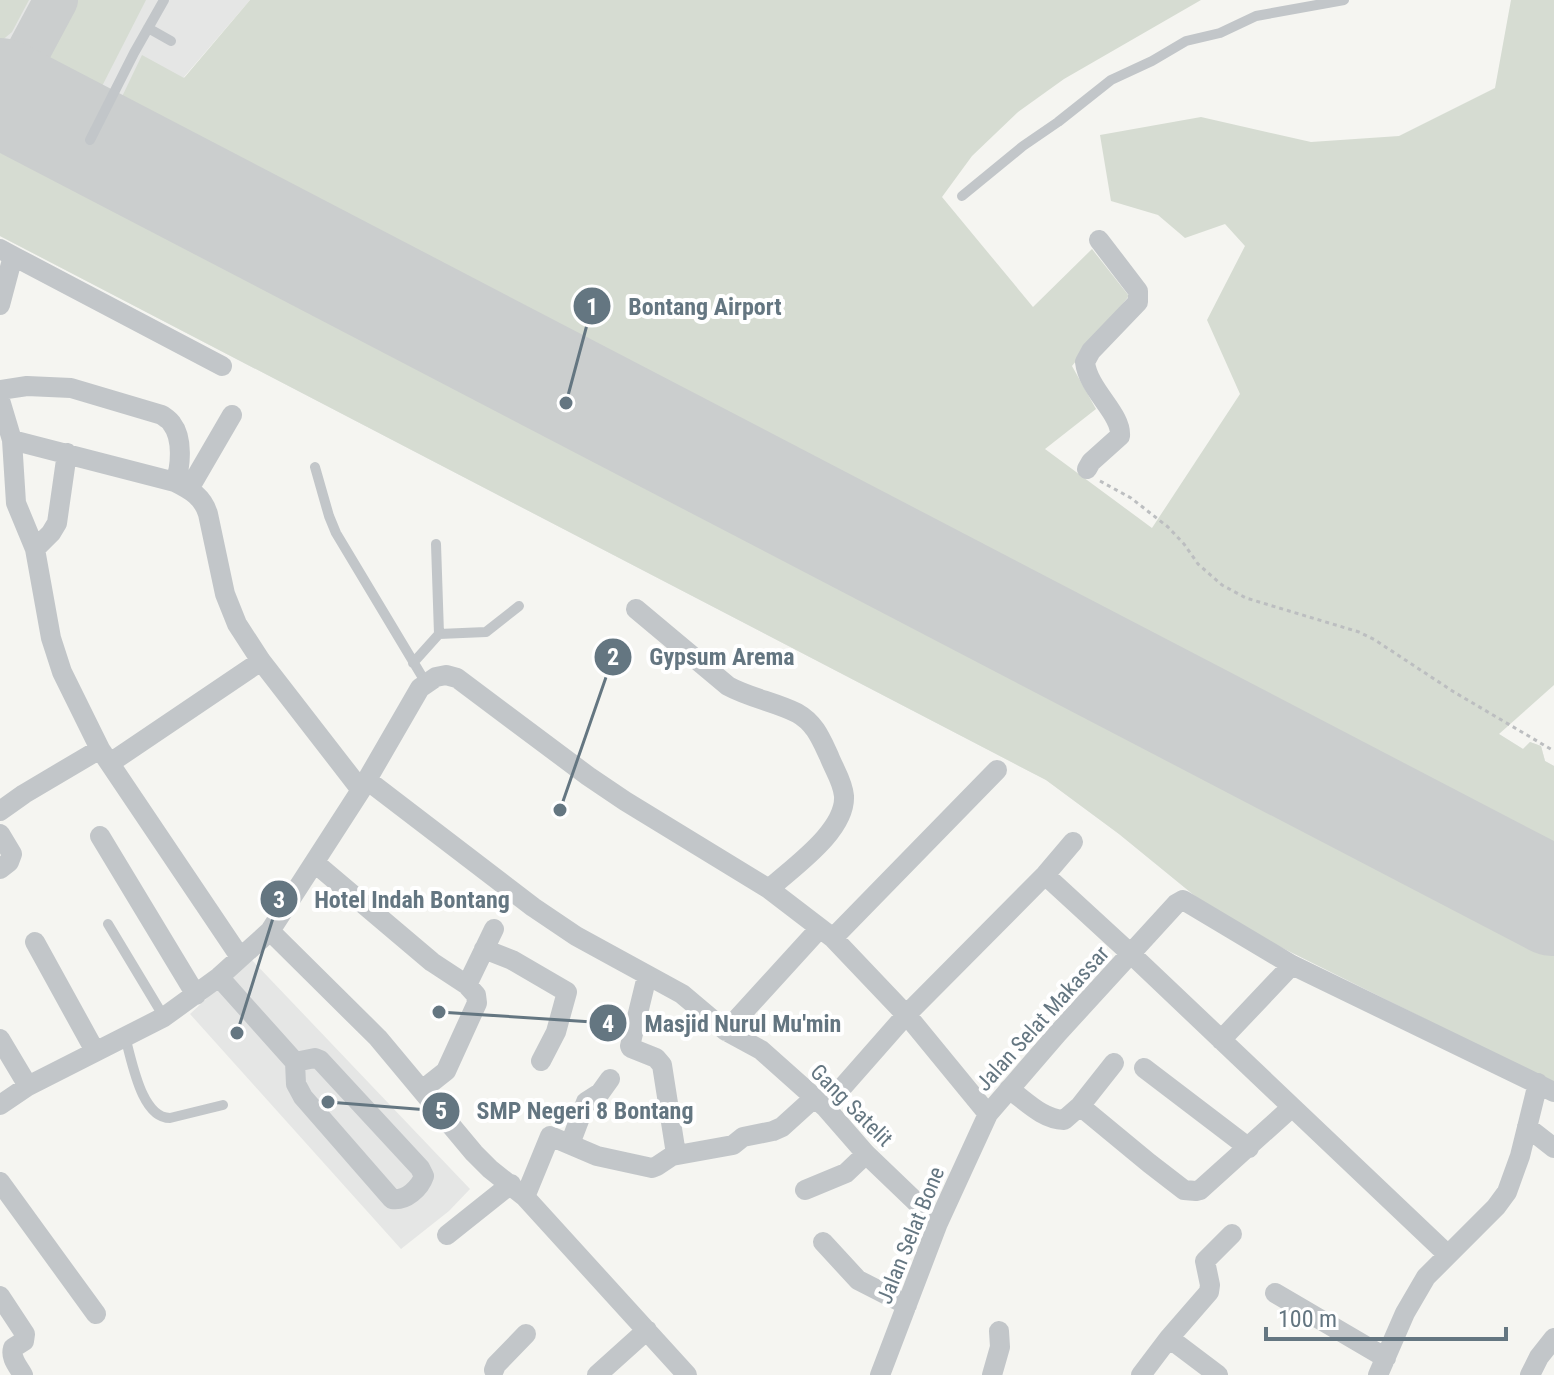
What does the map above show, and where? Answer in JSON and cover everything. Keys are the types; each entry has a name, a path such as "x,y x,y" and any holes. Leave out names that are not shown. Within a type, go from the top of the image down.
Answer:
{"street":[{"path":"1087,469 1121,432 1119,423 1092,384 1085,362 1091,351 1138,302 1139,296 1135,286 1099,240"},
{"path":"0,305 6,252 222,366"},
{"path":"0,390 27,386 71,388 162,415 173,425 178,437 178,474 182,486"},
{"path":"0,400 12,440 16,503 35,549 56,656 62,672 105,756 240,957"},
{"path":"182,486 232,415"},
{"path":"12,440 182,486"},
{"path":"35,549 57,523 67,453"},
{"name":"Gang Satelit","path":"182,486 205,503 230,610 237,624 261,661 364,785 576,936 682,994 726,1031 761,1050 820,1103 866,1154 938,1223"},
{"path":"636,609 728,686 796,713 817,730 843,787 843,811 831,833 769,889"},
{"path":"0,811 24,794 105,756 261,661"},
{"path":"0,1105 28,1086 164,1017 219,977 270,931 364,785 420,688 436,677 446,675 457,678 588,776 769,889 827,933 906,1015 988,1114"},
{"path":"726,1031 997,770"},
{"path":"0,834 12,854 9,862 0,869"},
{"path":"100,836 196,995"},
{"path":"447,1235 518,1190 552,1136 597,1156 652,1168 676,1154 733,1145 743,1137 773,1131 820,1103 1045,875 1073,842"},
{"path":"315,863 432,962 467,985 478,999 446,1071 422,1090"},
{"path":"1045,875 1447,1254"},
{"name":"Jalan Selat Makassar","path":"988,1114 1176,904 1183,900 1292,965"},
{"path":"467,985 494,929"},
{"path":"270,931 378,1038 482,1161 518,1190 687,1375"},
{"path":"35,942 95,1051"},
{"path":"484,949 512,960 567,992 553,1039 541,1061"},
{"path":"1221,1040 1292,965 1546,1087 1527,1127 1507,1192 1426,1277 1405,1313 1382,1367 1275,1293"},
{"path":"647,976 630,1046 656,1058 662,1065 676,1154"},
{"path":"219,977 295,1062 296,1084 303,1097 392,1199 399,1200 409,1195 421,1184 424,1176 420,1168 320,1060 295,1062"},
{"path":"0,1039 28,1086"},
{"path":"1009,1089 1043,1114 1064,1120 1080,1106 1114,1063"},
{"path":"1144,1068 1249,1148"},
{"path":"570,1144 586,1102 600,1093 610,1079"},
{"path":"1080,1106 1149,1163 1189,1191 1200,1190 1291,1108"},
{"name":"Jalan Selat Bone","path":"880,1375 938,1223 988,1114"},
{"path":"1527,1127 1554,1148"},
{"path":"805,1190 846,1173 866,1154"},
{"path":"0,1182 96,1314"},
{"path":"1141,1375 1209,1292 1206,1258 1232,1234"},
{"path":"823,1242 858,1280 907,1305"},
{"path":"0,1296 25,1334 24,1341 11,1352 23,1375"},
{"path":"597,1375 647,1330"},
{"path":"992,1375 1000,1347 999,1331"},
{"path":"493,1373 496,1365 526,1334"},
{"path":"1169,1338 1218,1375"},
{"path":"1530,1375 1554,1338"}],"lane":[{"path":"90,140 164,0"},
{"path":"962,196 1111,80 1186,41 1220,33 1256,16 1344,0"},
{"path":"148,28 171,41"},
{"path":"315,467 336,533 426,683"},
{"path":"413,663 439,634 436,544"},
{"path":"439,634 486,632 519,606"},
{"path":"108,924 164,1017"},
{"path":"125,1037 140,1090 157,1115 170,1118 223,1105"}],"path":[{"path":"1087,469 1089,475 1131,498 1168,527 1198,564 1222,585 1246,598 1359,632 1554,751"}],"shaded area":[{"path":"0,0 250,0 184,77 1499,734 1523,749 1530,742 1541,746 1545,761 1554,766 1554,1083 1222,918 1119,834 1046,780 0,236"},
{"path":"0,0 29,0 12,32 0,42"},
{"path":"66,0 146,0 97,96 82,101 48,84 39,62 46,37"},
{"path":"250,0 1201,0 1064,79 1018,112 972,156 942,197 1033,307 1092,249 1129,296 1072,366 1096,409 1045,449 1152,528 1240,394 1207,320 1245,246 1225,224 1185,238 1158,215 1111,201 1100,135 1201,117 1311,142 1399,136 1495,88 1511,0 1554,0 1554,685 1499,734 1523,749 1530,742 1541,746 1545,761 1554,766 1554,870 125,126 118,114 118,105 142,55 184,78"},
{"path":"0,124 1554,934 1554,1083 1222,918 1119,834 1046,780 0,236"},
{"path":"250,958 470,1189 449,1211 401,1249 190,1014"}],"taxiway":[{"path":"18,71 56,0"},
{"path":"0,79 18,71 20,85 31,108"}],"runway":[{"path":"0,92 1554,902"}],"place":[{"name":"Bontang Airport","path":"566,403"},
{"name":"Gypsum Arema","path":"560,810"},
{"name":"Masjid Nurul Mu'min","path":"439,1012"},
{"name":"Hotel Indah Bontang","path":"237,1033"},
{"name":"SMP Negeri 8 Bontang","path":"328,1102"}]}
